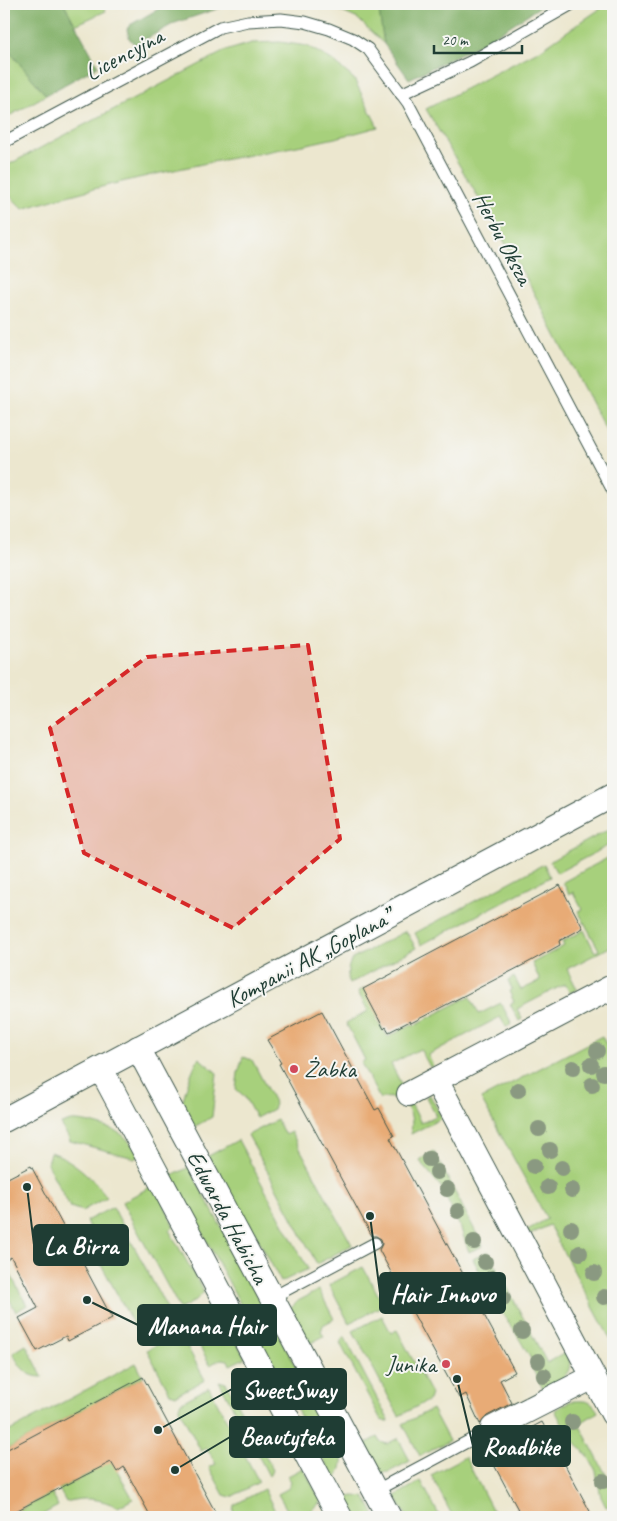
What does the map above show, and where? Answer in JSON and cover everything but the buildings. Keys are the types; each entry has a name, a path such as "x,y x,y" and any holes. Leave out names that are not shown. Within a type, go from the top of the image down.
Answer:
{"street":[{"name":"Kompanii AK „Goplana”","path":"4,1120 613,796"},
{"path":"409,1094 610,988 613,993"},
{"name":"Edwarda Habicha","path":"138,1048 389,1517"},
{"name":"Edwarda Habicha","path":"101,1069 340,1517"},
{"path":"436,1080 613,1414"},
{"path":"494,1428 593,1377"}],"lane":[{"path":"401,94 470,62 572,4"},
{"name":"Licencyjna","path":"4,142 220,27 248,21 281,19 305,22 329,29"},
{"name":"Herbu Oksza","path":"329,29 353,39 368,49 411,110 613,491"},
{"path":"271,1298 375,1244"},
{"path":"374,1491 494,1428"}],"highlighted area":[{"path":"308,645 340,839 233,928 84,853 50,728 147,657"}],"green space":[{"path":"4,4 64,4 98,66 46,95 4,45"},
{"path":"64,4 103,4 106,11 75,25"},
{"path":"167,4 232,4 175,23 135,45 129,38 127,29 130,25"},
{"path":"342,4 378,4 384,44 358,19 340,11"},
{"path":"378,4 544,4 488,40 409,79 384,44"},
{"path":"607,4 613,4 613,444 526,278 426,109 540,50"},
{"path":"280,42 307,46 332,60 354,79 378,127 314,143 137,178 23,209 4,190 4,167 225,51 252,43"},
{"path":"4,45 46,95 4,119"},
{"path":"613,827 613,843 557,873 550,861"},
{"path":"613,855 613,951 610,947 567,969 577,989 570,993 565,984 517,1009 522,1019 519,1021 510,1004 514,1002 509,991 512,989 508,981 514,977 521,990 540,981 532,963 564,946 562,942 584,930 595,952 599,950 578,911 582,909 573,892 569,894 563,882"},
{"path":"544,864 550,877 421,945 415,933"},
{"path":"406,931 416,948 349,984 348,971 352,959"},
{"path":"365,988 380,1016 376,1018 388,1037 470,996 479,1014 501,1003 512,1024 506,1027 500,1017 428,1055 433,1066 430,1067 420,1049 391,1064 421,1123 436,1116 426,1097 430,1095 442,1118 411,1134 412,1119 407,1108 395,1099 380,1099 361,1063 365,1060 346,1023 368,1011 359,994 359,991"},
{"path":"602,1036 613,1057 613,1344 549,1225 530,1235 527,1230 547,1219 481,1099"},
{"path":"243,1057 252,1060 275,1104 273,1109 256,1118 244,1096 236,1089"},
{"path":"199,1058 217,1073 212,1117 188,1130 182,1113 182,1105 188,1083"},
{"path":"277,1120 285,1135 291,1132 352,1245 317,1264 248,1135"},
{"path":"71,1121 91,1123 114,1131 125,1137 140,1155 134,1158 70,1141 61,1124"},
{"path":"238,1140 308,1269 281,1282 249,1222 245,1225 203,1159"},
{"path":"50,1152 66,1159 82,1170 107,1197 82,1211 70,1207 47,1164"},
{"path":"434,1152 483,1246 469,1252 461,1229 441,1187 419,1160"},
{"path":"189,1167 342,1453 341,1468 335,1481 172,1176"},
{"path":"156,1184 174,1227 169,1230 204,1292 195,1301 180,1309 122,1202"},
{"path":"113,1207 170,1314 137,1331 88,1240 94,1236 86,1221"},
{"path":"488,1251 547,1363 567,1352 569,1360 568,1372 565,1376 543,1389 533,1370 531,1359 499,1308 473,1259"},
{"path":"363,1267 382,1302 380,1307 349,1323 329,1285"},
{"path":"8,1270 27,1305 16,1312 4,1289 4,1272"},
{"path":"319,1290 334,1319 323,1325 321,1332 324,1336 309,1344 290,1309 298,1301"},
{"path":"382,1316 391,1333 397,1330 431,1394 429,1400 399,1416 353,1331"},
{"path":"223,1317 245,1358 230,1365 228,1360 221,1359 210,1365 190,1328 204,1320"},
{"path":"180,1333 205,1380 176,1395 170,1393 147,1350"},
{"path":"344,1336 389,1421 381,1420 340,1343"},
{"path":"26,1345 43,1377 37,1377 24,1370 13,1353"},
{"path":"136,1363 143,1377 95,1402 99,1410 87,1407 4,1451 4,1434"},
{"path":"219,1381 226,1383 273,1470 271,1475 269,1476"},
{"path":"209,1387 259,1482 231,1497 224,1495 209,1467 216,1464 207,1448 201,1451 179,1409 180,1403"},
{"path":"571,1401 590,1403 598,1412 579,1424 613,1488 613,1505 606,1507 601,1497 596,1471 589,1458 566,1431 555,1410"},
{"path":"432,1409 449,1441 420,1456 403,1424"},
{"path":"378,1437 381,1442 387,1444 398,1438 410,1461 389,1472 378,1473 363,1445"},
{"path":"109,1456 133,1499 118,1507 93,1499 66,1502 59,1489 91,1473"},
{"path":"465,1457 496,1517 453,1517 431,1475"},
{"path":"303,1468 321,1501 308,1512 291,1517 278,1494 289,1488 291,1482 288,1476"},
{"path":"421,1481 440,1517 407,1517 395,1496"},
{"path":"264,1489 278,1517 236,1517 233,1511 234,1505"},
{"path":"52,1493 58,1506 38,1517 6,1517"},
{"path":"354,1496 365,1497 376,1517 354,1517 344,1498"}],"place":[{"name":"Żabka","path":"294,1069"},
{"name":"La Birra","path":"27,1187"},
{"name":"Hair Innovo","path":"370,1216"},
{"name":"Manana Hair","path":"87,1300"},
{"name":"Junika","path":"446,1364"},
{"name":"Roadbike","path":"457,1379"},
{"name":"SweetSway","path":"158,1430"},
{"name":"Beautyteka","path":"175,1470"}]}
